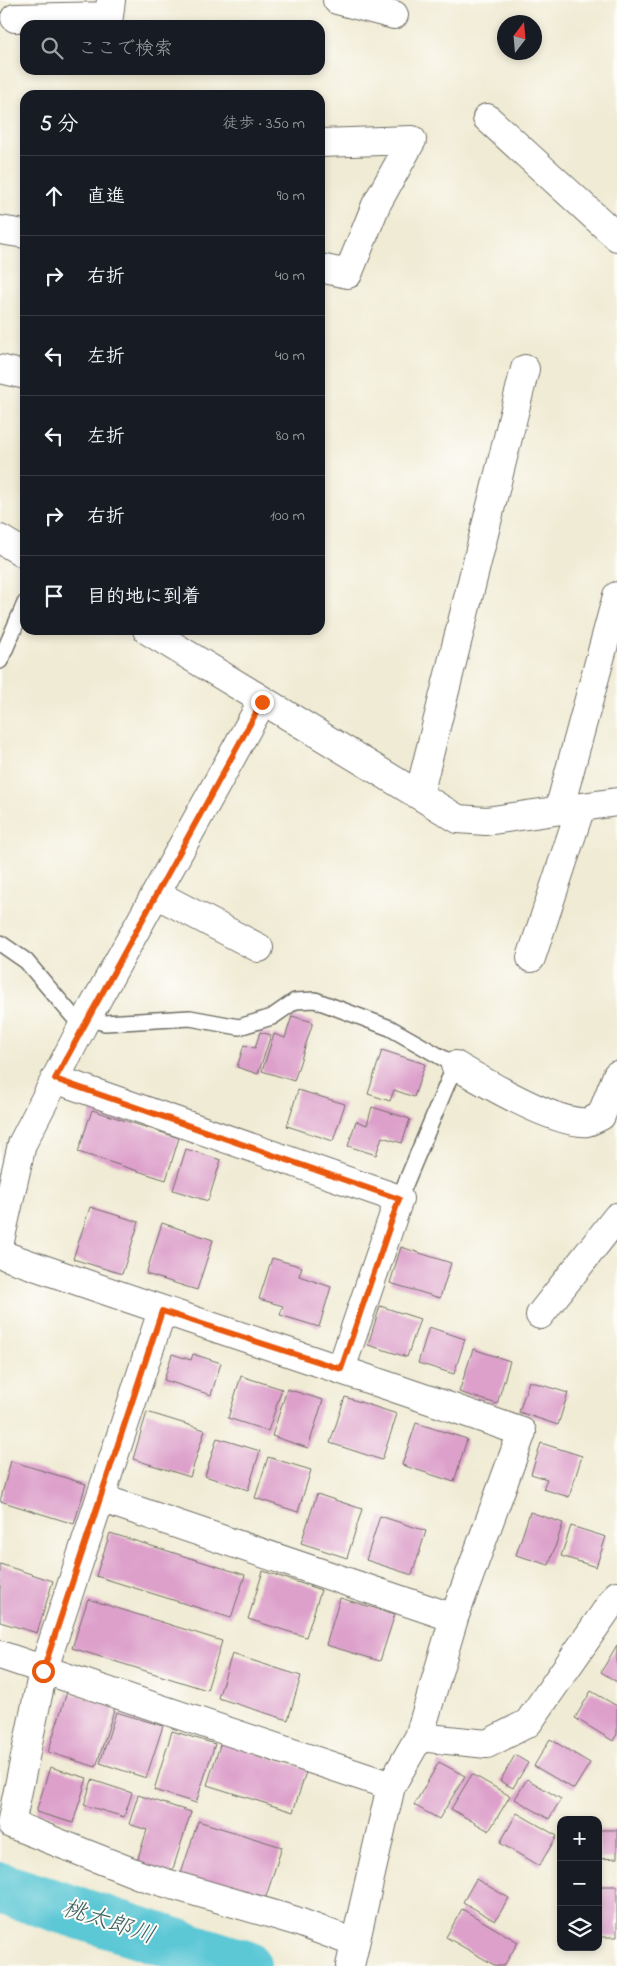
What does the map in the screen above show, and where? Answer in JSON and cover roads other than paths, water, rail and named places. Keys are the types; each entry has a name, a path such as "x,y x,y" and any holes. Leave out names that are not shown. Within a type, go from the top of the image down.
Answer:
{"street":[{"path":"15,18 109,16 111,0"},
{"path":"337,0 394,15"},
{"path":"487,118 617,237"},
{"path":"325,143 412,140 376,204 348,274 325,269"},
{"path":"0,230 20,233"},
{"path":"0,369 20,374"},
{"path":"419,796 525,370"},
{"path":"0,539 20,551"},
{"path":"531,958 570,809 617,596"},
{"path":"155,635 262,702 458,819 486,821 617,802"},
{"path":"0,1241 22,1144 85,1022 262,702"},
{"path":"156,894 259,948"},
{"path":"455,1065 504,1094 564,1118 587,1122 602,1116 617,1075"},
{"path":"55,1079 399,1199 341,1369"},
{"path":"540,1315 617,1218"},
{"path":"0,1254 162,1311 341,1369 522,1432 454,1618 419,1737 390,1786 352,1954 296,1921 142,1876 11,1824 43,1671 162,1311"},
{"path":"100,1498 454,1618"},
{"path":"419,1737 487,1744 528,1723 617,1595"},
{"path":"0,1655 390,1786"}],"lane":[{"path":"0,660 20,614"},
{"path":"0,944 26,961 85,1022 105,1023 190,1018 239,1027 272,1017 295,1000 315,1000 390,1028 455,1065 399,1199"}],"waterway":[{"name":"桃太郎川","path":"0,1888 245,1966"}]}
